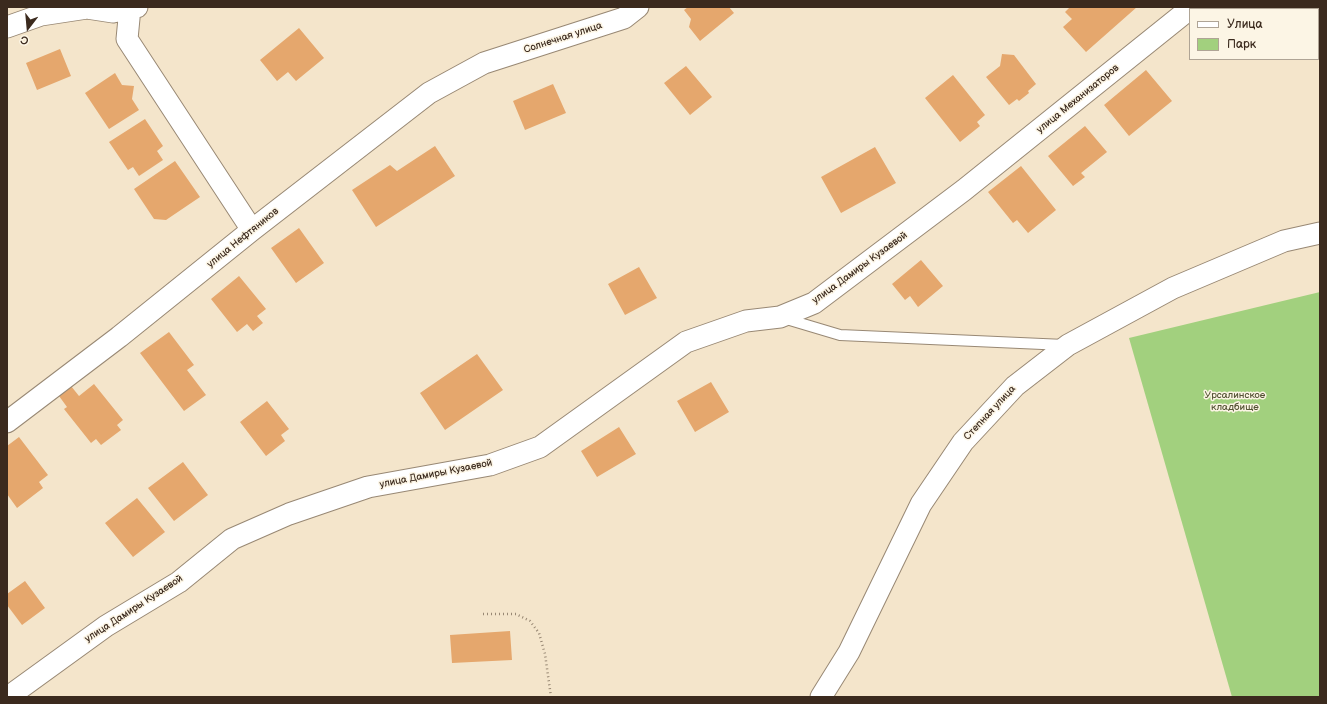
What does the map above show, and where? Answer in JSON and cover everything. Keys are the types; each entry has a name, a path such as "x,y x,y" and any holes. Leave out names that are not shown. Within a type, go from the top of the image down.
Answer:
{"street":[{"name":"Солнечная улица","path":"484,63 624,18 638,7"},
{"path":"7,27 41,15 87,8 113,12 133,8 127,39 252,230"},
{"name":"улица Механизаторов","path":"964,190 1189,9"},
{"name":"улица Нефтяников","path":"7,422 120,337 252,230 428,92 484,63"},
{"name":"улица Дамиры Кузаевой","path":"8,697 106,626 179,582 232,539 289,514 368,487 490,465 540,448 686,342 746,321 780,317 814,303 964,190"},
{"name":"Степная улица","path":"821,697 849,652 921,504 963,442 1015,386 1068,345 1173,288 1284,240 1320,233"}],"lane":[{"path":"780,317 840,335 1068,345"}],"path":[{"path":"483,614 516,614 530,621 539,633 545,654 551,697"}],"green space":[{"name":"Урсалинское кладбище","path":"1320,292 1320,697 1232,697 1129,338"}],"building":[{"path":"688,7 729,7 734,13 700,41 689,27 691,19 684,10"},
{"path":"1070,7 1137,7 1086,52 1063,27 1072,19 1065,12"},
{"path":"1260,7 1261,8 1228,8"},
{"path":"299,28 324,58 296,81 288,72 277,81 260,60"},
{"path":"60,49 71,76 37,90 26,63"},
{"path":"1002,54 1014,55 1036,84 1028,91 1029,93 1019,101 1017,99 1009,105 986,77 1000,66"},
{"path":"686,66 712,97 690,115 664,83"},
{"path":"1146,70 1172,101 1129,136 1104,105"},
{"path":"115,73 122,85 134,86 132,99 139,110 109,129 85,93"},
{"path":"953,75 985,115 977,122 980,126 960,142 925,98"},
{"path":"553,84 566,113 525,130 513,101"},
{"path":"145,119 163,146 157,151 163,160 139,176 133,167 128,170 109,142"},
{"path":"1085,126 1107,152 1081,173 1085,177 1073,186 1048,156"},
{"path":"435,146 455,176 376,227 352,190 390,165 397,171"},
{"path":"875,147 896,183 841,213 821,177"},
{"path":"175,161 200,197 166,220 154,219 134,189"},
{"path":"1021,166 1056,210 1028,233 1017,220 1013,223 988,192"},
{"path":"299,228 324,263 296,283 271,248"},
{"path":"921,260 943,286 918,307 910,296 905,300 892,284"},
{"path":"639,267 657,298 625,315 608,284"},
{"path":"239,276 266,309 257,316 263,323 253,331 247,324 237,332 211,299"},
{"path":"169,332 194,365 187,370 206,395 184,411 140,353"},
{"path":"477,354 503,390 445,430 420,393"},
{"path":"711,382 729,412 695,432 677,401"},
{"path":"94,384 123,420 117,425 121,430 101,445 96,439 91,443 64,409 67,407 59,396 71,386 79,396"},
{"path":"267,401 289,429 281,435 285,441 266,456 240,422"},
{"path":"619,427 636,454 597,477 581,451"},
{"path":"19,437 48,475 39,482 43,488 17,508 7,494 7,446"},
{"path":"183,462 208,495 174,521 148,488"},
{"path":"137,498 165,532 133,557 105,523"},
{"path":"25,581 45,608 22,625 7,605 7,594"},
{"path":"510,631 512,660 452,663 450,635"}]}
